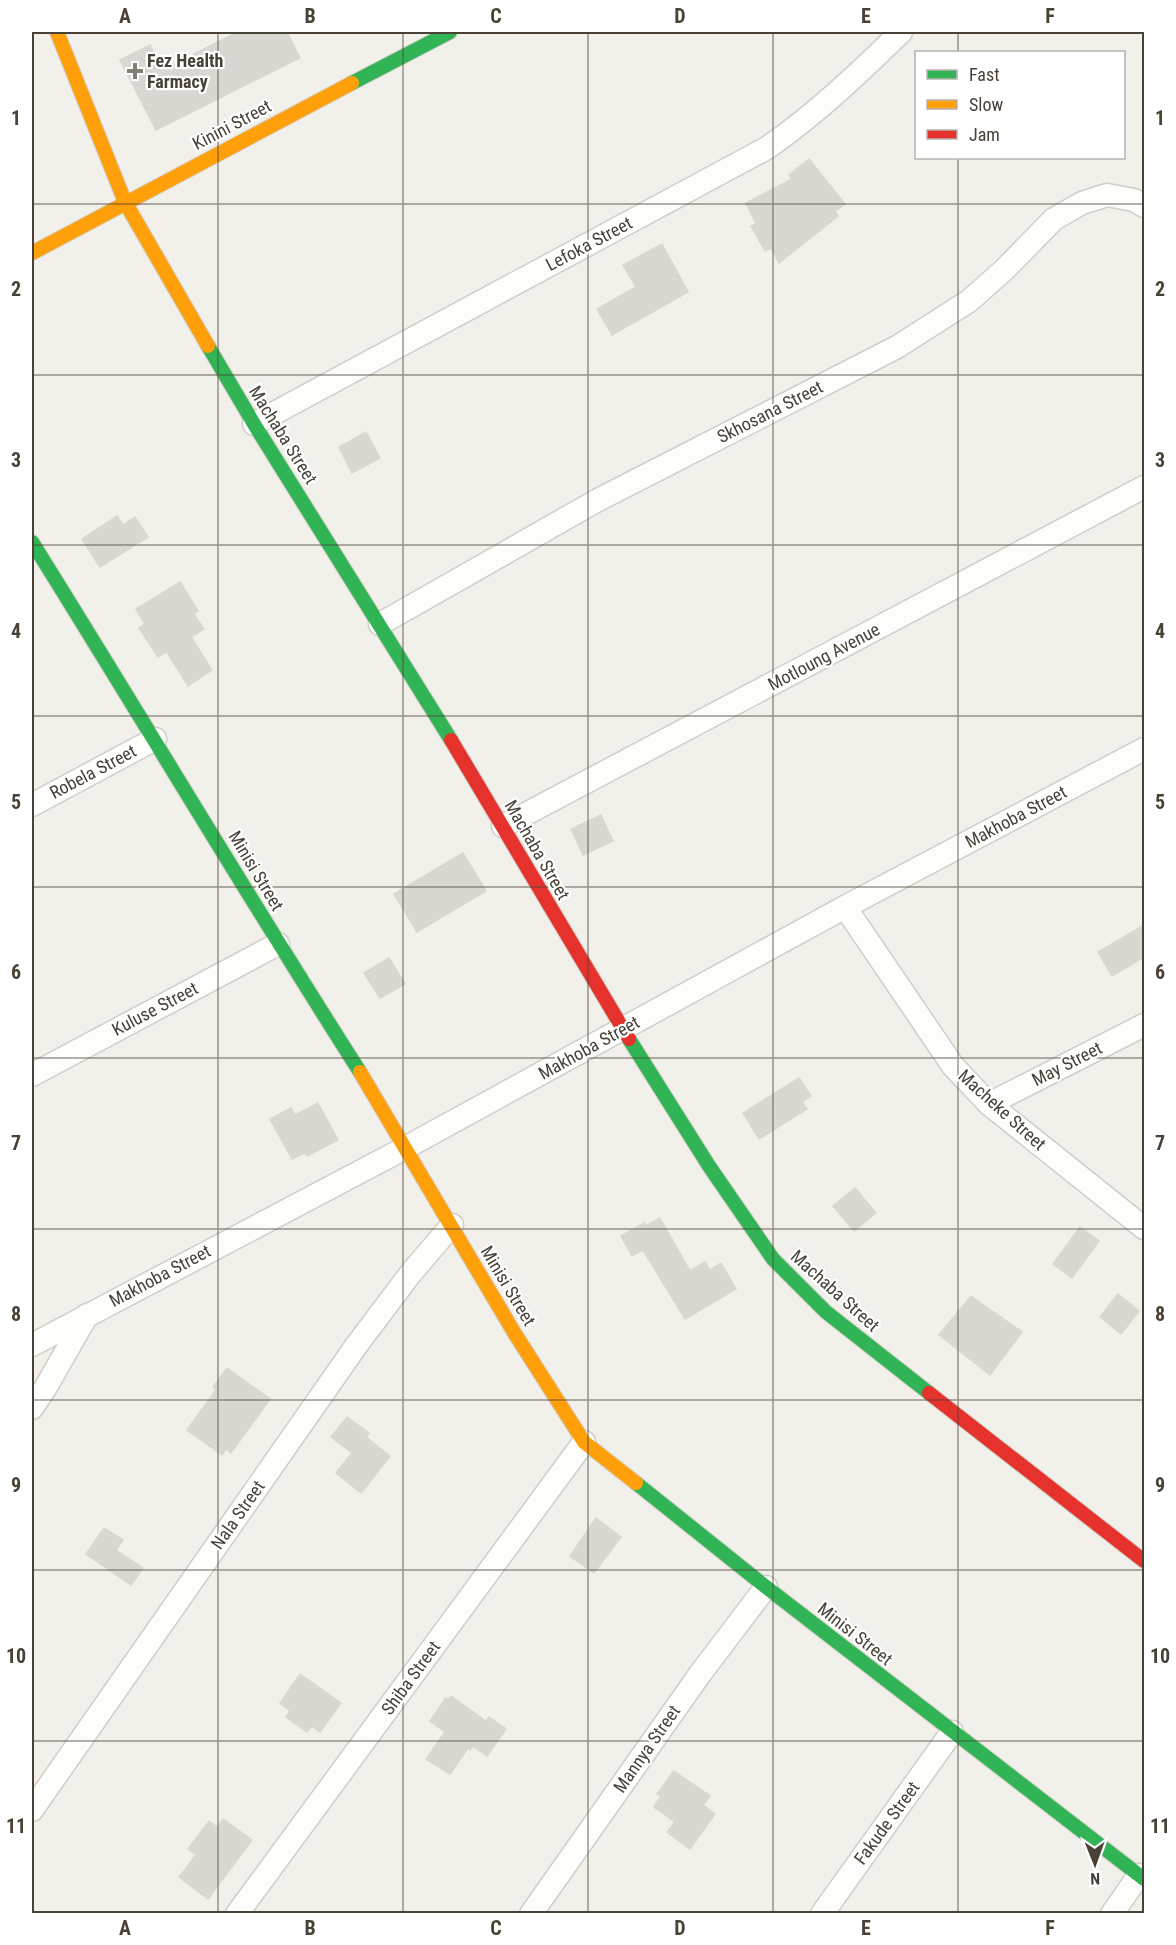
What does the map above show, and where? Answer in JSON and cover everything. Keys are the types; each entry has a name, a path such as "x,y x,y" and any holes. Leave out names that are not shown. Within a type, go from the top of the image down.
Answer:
{"street":[{"name":"Machaba Street","path":"57,32 125,202 254,424 380,624 503,826 622,1030 709,1166 773,1259 826,1312 1144,1561"},
{"name":"Kinini Street","path":"32,253 450,32"},
{"name":"Lefoka Street","path":"254,424 767,148 802,123 852,80 901,32"},
{"name":"Skhosana Street","path":"380,624 598,500 897,347 969,301 1004,270 1054,219 1082,203 1107,195 1134,200 1144,206"},
{"name":"Motloung Avenue","path":"503,826 1144,487"},
{"name":"Minisi Street","path":"32,542 155,739 278,944 368,1084 515,1334 584,1442 766,1587 1142,1877"},
{"name":"Robela Street","path":"32,805 155,739"},
{"name":"Makhoba Street","path":"32,1345 405,1148 846,907 1144,749"},
{"name":"Macheke Street","path":"846,907 954,1066 989,1104 1144,1228"},
{"name":"Kuluse Street","path":"32,1075 278,944"},
{"name":"May Street","path":"989,1104 1144,1024"},
{"name":"Nala Street","path":"32,1810 356,1346 411,1273 452,1226"},
{"path":"32,1408 87,1315"},
{"name":"Shiba Street","path":"237,1914 584,1442"},
{"name":"Mannya Street","path":"531,1914 700,1674 766,1587"},
{"name":"Fakude Street","path":"822,1914 952,1732"},
{"path":"1112,1914 1142,1877"}],"building":[{"path":"238,32 287,32 300,58 156,130 120,60 150,45 162,70"},
{"path":"809,159 845,204 835,211 838,216 779,263 771,248 765,251 751,226 756,224 746,203 792,179 789,175"},
{"path":"662,244 688,292 612,335 597,309 636,287 623,265"},
{"path":"366,432 380,458 352,473 339,447"},
{"path":"117,516 123,525 135,517 148,537 100,567 82,539"},
{"path":"180,582 198,611 194,614 204,629 191,637 212,670 188,686 167,652 158,657 139,628 145,624 136,609"},
{"path":"601,815 613,841 583,855 571,829"},
{"path":"463,853 486,891 417,932 394,894"},
{"path":"1144,925 1144,957 1112,976 1098,952"},
{"path":"389,958 405,984 380,998 364,973"},
{"path":"799,1078 811,1096 802,1102 807,1109 759,1139 743,1113"},
{"path":"318,1103 338,1140 307,1156 305,1153 292,1159 270,1119 291,1108 295,1115"},
{"path":"855,1188 876,1213 854,1231 833,1206"},
{"path":"660,1218 690,1271 705,1262 710,1270 721,1263 736,1289 685,1319 643,1250 632,1256 621,1236 644,1223 646,1226"},
{"path":"1080,1227 1099,1241 1072,1278 1053,1264"},
{"path":"1118,1294 1139,1311 1121,1334 1100,1317"},
{"path":"971,1296 1022,1332 990,1375 939,1335"},
{"path":"227,1368 270,1399 231,1453 226,1449 222,1455 187,1430 216,1390 213,1387"},
{"path":"347,1417 369,1433 366,1437 390,1456 361,1493 336,1473 352,1453 331,1437"},
{"path":"596,1518 621,1537 594,1573 570,1556"},
{"path":"104,1528 123,1540 116,1550 143,1568 131,1585 86,1554"},
{"path":"300,1674 341,1703 320,1732 312,1726 307,1732 286,1717 290,1711 280,1703"},
{"path":"451,1696 486,1721 489,1717 506,1729 487,1756 473,1746 470,1750 468,1748 450,1774 426,1759 445,1732 430,1721 446,1698 448,1700"},
{"path":"674,1771 710,1796 703,1805 715,1814 690,1849 667,1832 675,1822 654,1807 661,1796 657,1794"},
{"path":"223,1819 252,1840 208,1899 179,1877 196,1855 188,1849 209,1821 217,1827"}],"traffic: fast":[{"path":"352,83 450,32"},
{"path":"208,346 451,740"},
{"path":"32,542 360,1072"},
{"path":"629,1039 709,1166 773,1259 826,1312 929,1393"},
{"path":"636,1483 766,1587 1144,1879"}],"traffic: slow":[{"path":"57,32 125,202 208,346"},
{"path":"32,253 352,83"},
{"path":"360,1072 515,1334 584,1442 636,1483"}],"traffic: jam":[{"path":"451,740 629,1039"},
{"path":"929,1393 1144,1561"}],"place":[{"name":"Fez Health Farmacy","path":"135,71"}]}
